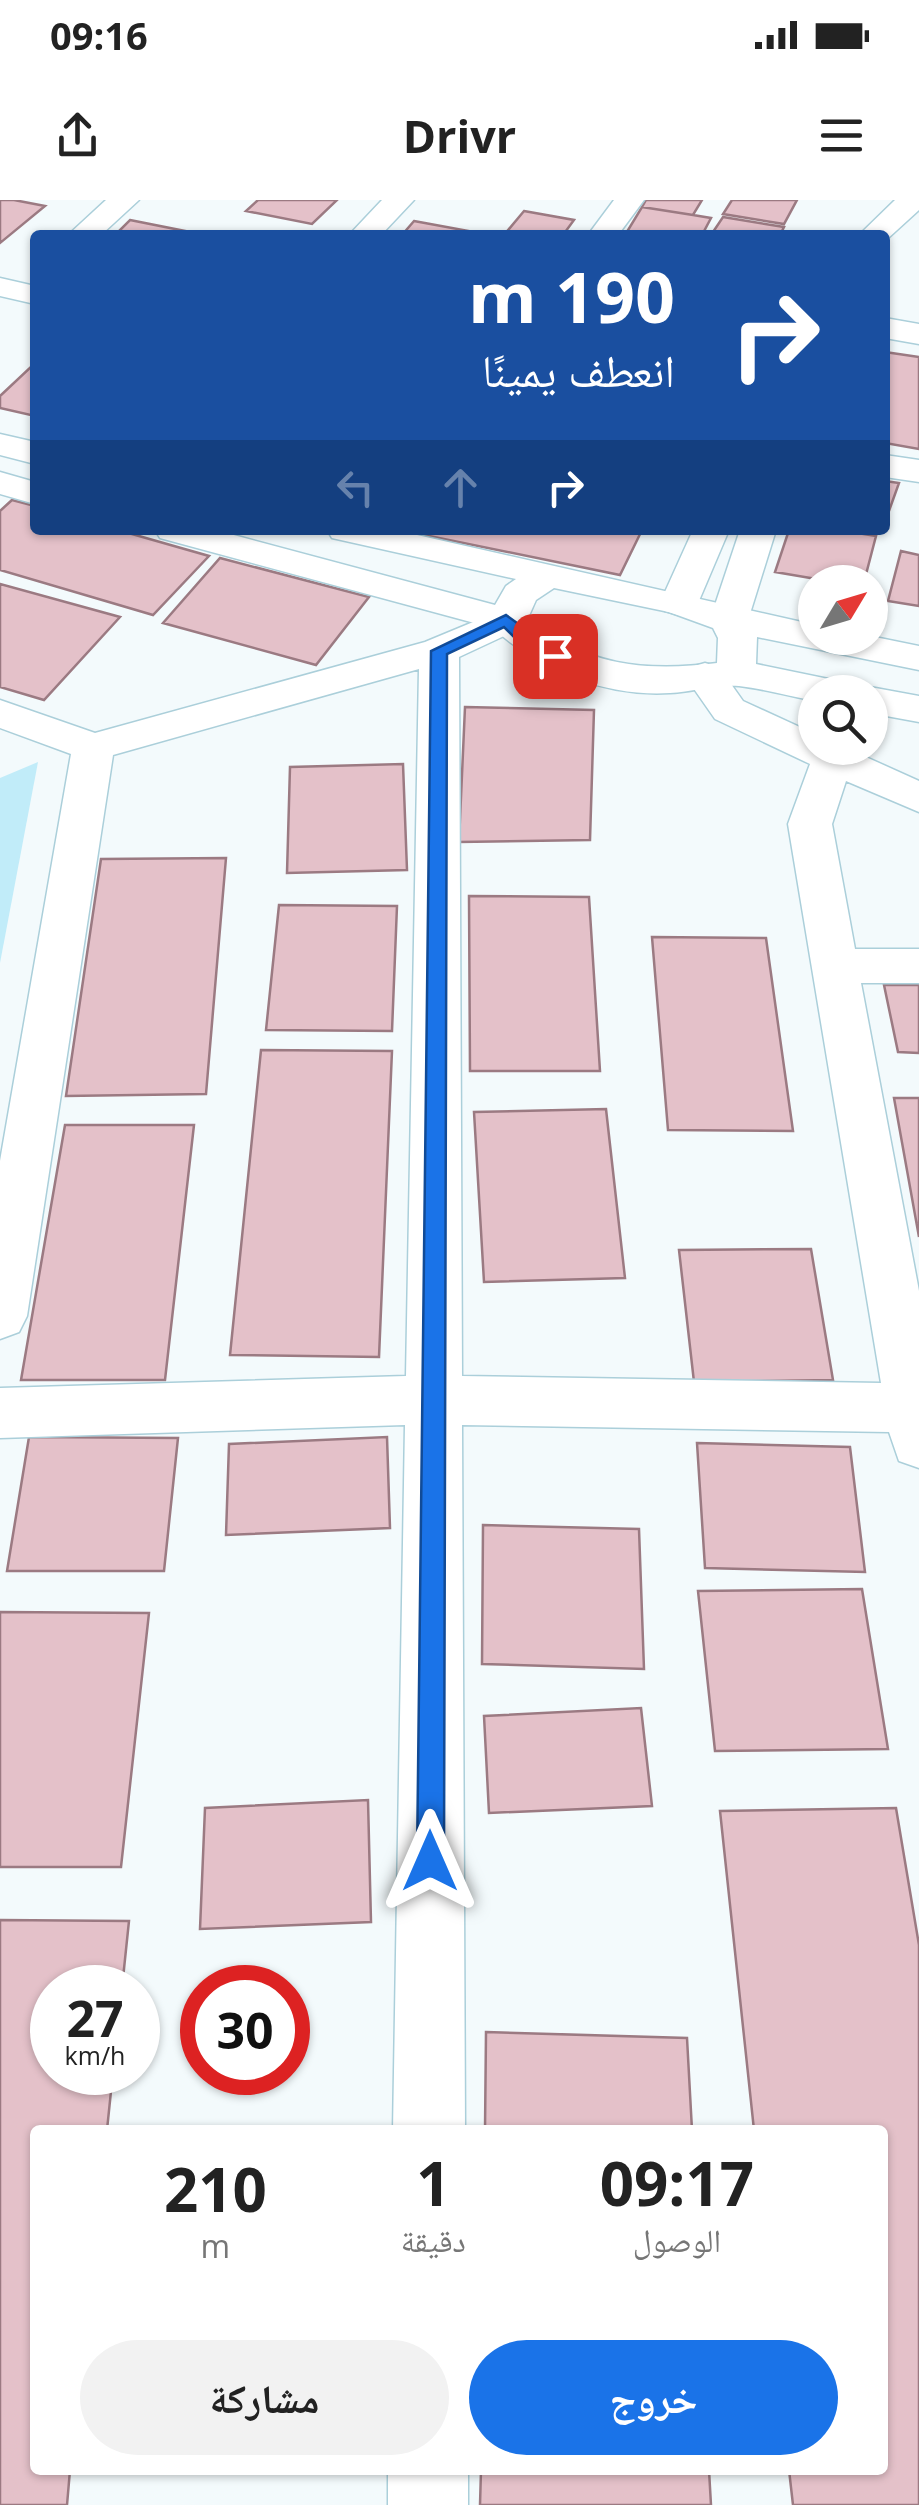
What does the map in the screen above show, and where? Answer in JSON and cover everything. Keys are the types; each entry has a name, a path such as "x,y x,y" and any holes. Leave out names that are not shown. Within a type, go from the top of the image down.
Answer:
{"street":[{"path":"88,230 124,200"},
{"path":"369,230 399,200"},
{"path":"607,230 629,200"},
{"path":"861,230 877,200"},
{"path":"863,230 912,200"},
{"path":"890,329 919,334"},
{"path":"0,444 30,452"},
{"path":"890,467 919,471"},
{"path":"0,483 30,492"},
{"path":"192,535 506,620 524,637 555,656 617,676 663,681 720,674 798,686"},
{"path":"380,535 679,603 729,620 919,658"},
{"path":"679,603 709,535"},
{"path":"756,535 729,620 738,638 720,674 729,710 798,743"},
{"path":"0,713 93,747 439,651 506,620 520,594 548,575"},
{"path":"429,2125 439,651"},
{"path":"888,703 919,709"},
{"path":"0,745 44,726"},
{"path":"0,1316 93,747"},
{"path":"0,1413 432,1400 916,1425 810,824 830,765"},
{"path":"843,765 919,798"},
{"path":"835,966 919,966"},
{"path":"428,2475 428,2505"}],"shaded area":[{"path":"38,762 0,963 0,778"}],"building":[{"path":"0,200 14,200 45,206 0,243"},
{"path":"258,200 337,200 312,224 246,211"},
{"path":"646,200 702,200 693,215 642,207"},
{"path":"732,200 797,200 784,224 723,214"},
{"path":"642,207 711,218 705,230 628,230"},
{"path":"524,211 574,220 567,230 508,230"},
{"path":"723,217 784,227 782,230 714,230"},
{"path":"130,220 180,230 120,230"},
{"path":"414,221 463,230 406,230"},
{"path":"890,353 919,357 919,449 890,444"},
{"path":"30,368 30,415 0,408 0,396"},
{"path":"890,482 899,483 890,508"},
{"path":"12,500 30,505 30,535 136,535 209,556 153,615 0,570 0,511"},
{"path":"424,535 640,535 620,575"},
{"path":"787,535 876,536 868,565 798,565 798,576 775,572"},
{"path":"901,551 919,555 919,606 888,601"},
{"path":"220,558 369,597 316,665 163,623"},
{"path":"0,584 120,617 44,700 0,687"},
{"path":"465,707 594,710 590,840 459,842"},
{"path":"403,764 407,870 287,873 290,767"},
{"path":"226,858 206,1094 66,1096 101,859"},
{"path":"469,896 589,897 600,1071 470,1071"},
{"path":"279,905 397,906 392,1031 266,1030"},
{"path":"652,937 766,938 793,1131 668,1130"},
{"path":"884,985 919,985 919,1053 898,1052"},
{"path":"261,1050 392,1051 379,1357 230,1355"},
{"path":"894,1098 919,1098 919,1237"},
{"path":"606,1109 625,1278 484,1282 474,1112"},
{"path":"65,1125 194,1125 165,1380 21,1380"},
{"path":"811,1249 833,1380 694,1382 679,1250"},
{"path":"29,1437 178,1438 164,1571 7,1571"},
{"path":"387,1437 390,1528 226,1535 229,1444"},
{"path":"697,1443 850,1447 865,1572 705,1568"},
{"path":"483,1525 639,1529 644,1669 482,1664"},
{"path":"862,1589 888,1749 715,1751 698,1591"},
{"path":"0,1612 149,1613 121,1867 0,1867"},
{"path":"641,1708 652,1806 489,1813 484,1716"},
{"path":"368,1800 371,1922 200,1929 205,1808"},
{"path":"896,1808 919,1945 919,2505 793,2505 790,2475 888,2475 888,2125 753,2125 720,1811"},
{"path":"0,1920 129,1921 124,1965 30,1965 30,2095 111,2095 108,2125 30,2125 30,2475 70,2475 67,2505 0,2505"},
{"path":"486,2032 687,2038 692,2125 485,2125"},
{"path":"481,2475 709,2475 711,2505 480,2505"}],"route":[{"path":"430,1861 439,651 506,620 524,637 555,656"}]}
